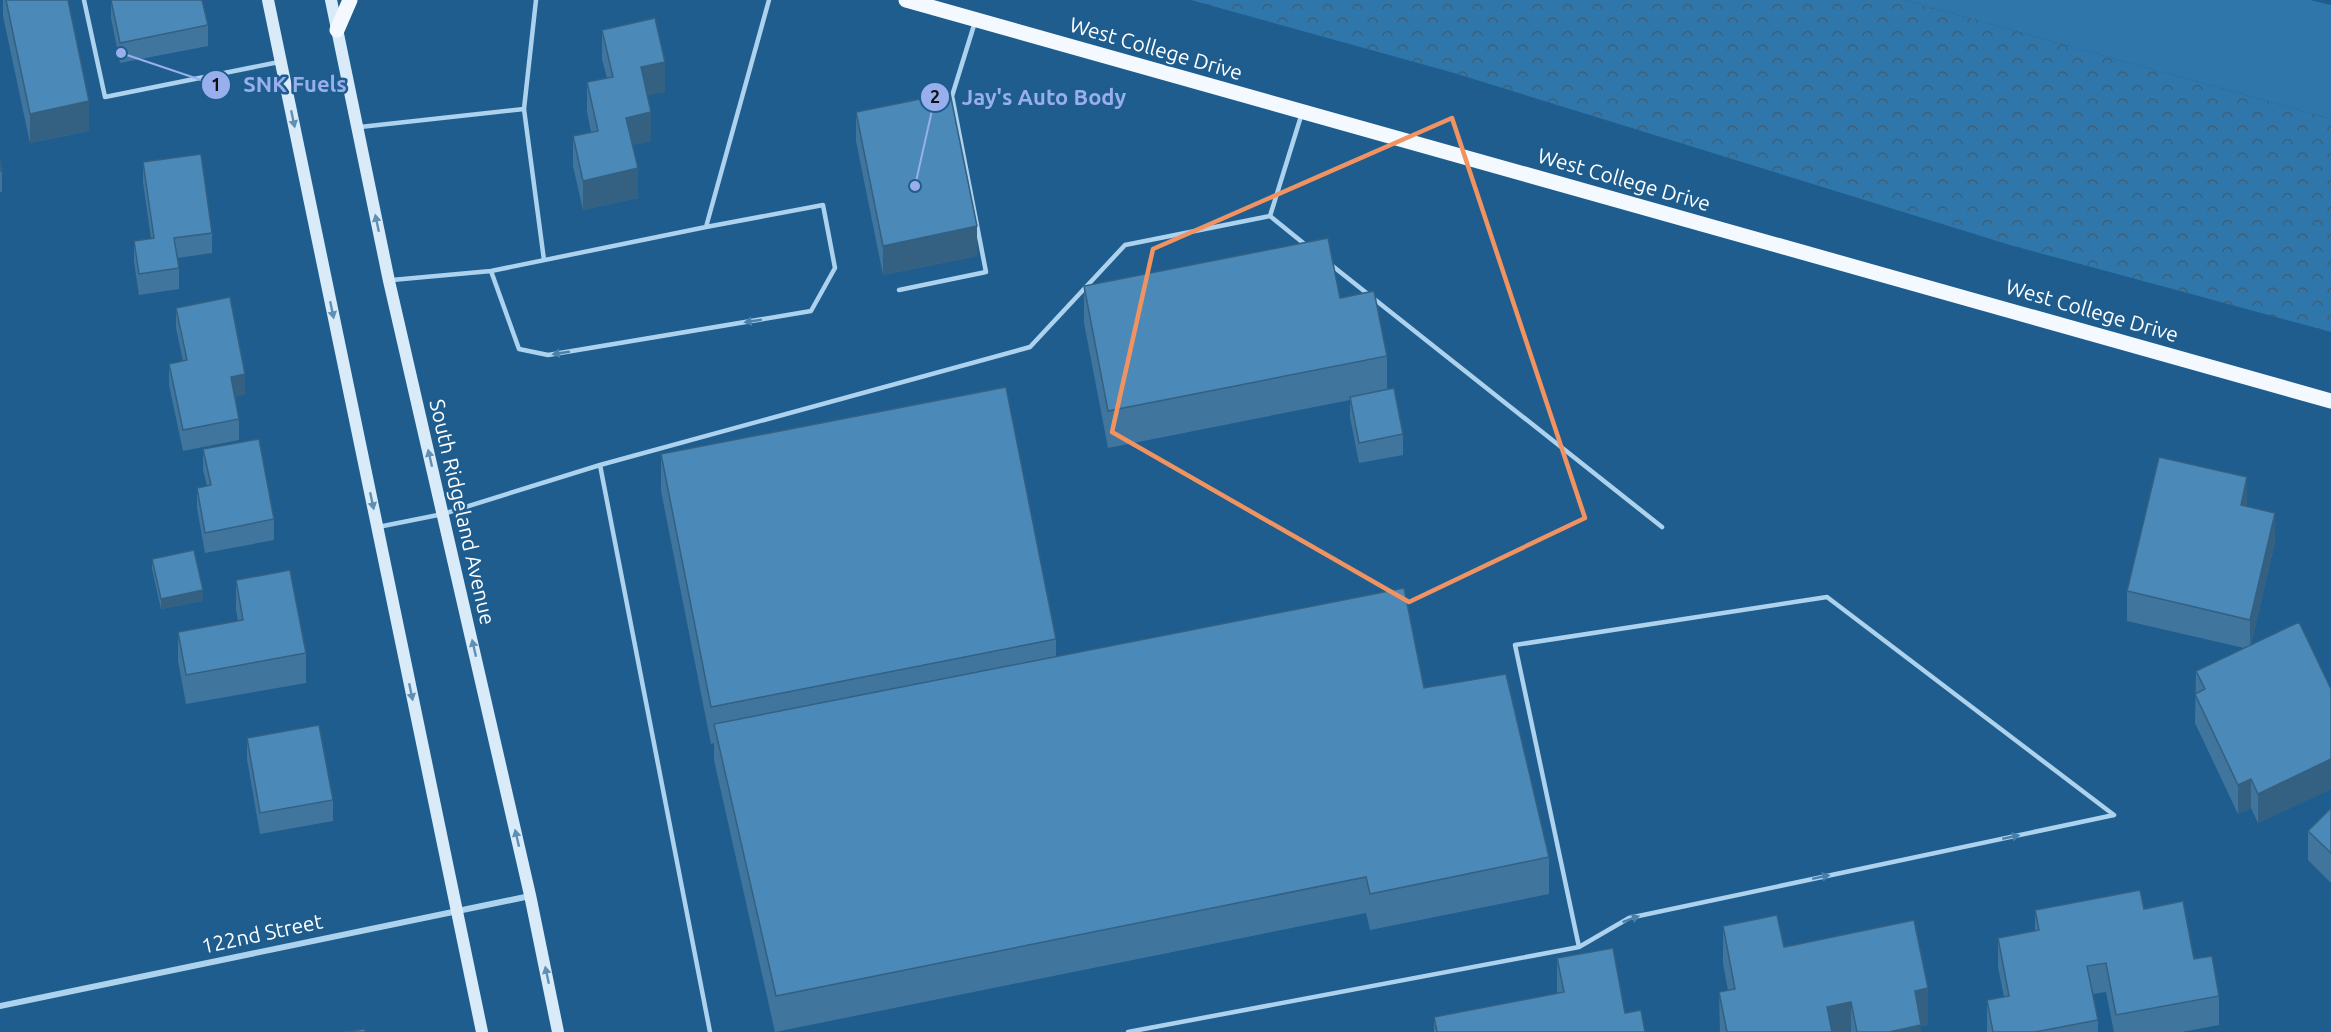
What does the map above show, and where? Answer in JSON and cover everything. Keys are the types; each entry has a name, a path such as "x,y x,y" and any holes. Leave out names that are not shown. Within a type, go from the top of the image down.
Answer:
{"main road":[{"path":"268,0 482,1032"},
{"name":"South Ridgeland Avenue","path":"331,0 389,281 530,895 558,1032"},
{"path":"337,30 350,0"},
{"name":"West College Drive","path":"906,0 2331,401"}],"street":[{"name":"122nd Street","path":"0,1006 530,895"}],"lane":[{"path":"84,0 105,97 281,62"},
{"path":"536,0 524,109 544,260"},
{"path":"706,227 769,0"},
{"path":"899,290 986,272 952,96 976,20"},
{"path":"357,128 524,109"},
{"path":"1270,216 1302,111"},
{"path":"389,281 491,271 706,227 823,206 835,268 811,311 548,355 519,349 491,271"},
{"path":"1270,216 1317,254"},
{"path":"377,528 443,514 600,465 1030,347 1125,245 1270,216"},
{"path":"1326,261 1662,527"},
{"path":"600,465 710,1032"},
{"path":"1128,1032 1580,947 1629,918 2114,815 1827,597 1515,645 1580,947"}],"highlighted area":[{"path":"1452,118 1585,518 1409,602 1112,432 1153,249"}],"green space":[{"path":"1191,0 1904,0 2331,119 2331,332 2010,245 1454,73"},
{"path":"1904,0 2310,0 2331,5 2331,119"}],"building":[{"path":"6,0 68,0 89,101 30,114"},
{"path":"111,0 202,0 208,25 120,43"},
{"path":"655,18 665,62 641,67 651,112 626,118 638,168 583,181 573,136 598,131 587,82 613,77 602,30"},
{"path":"950,93 977,226 883,246 856,112"},
{"path":"201,154 212,233 174,238 179,268 139,274 134,241 154,238 143,162"},
{"path":"1328,238 1340,298 1374,291 1387,356 1108,411 1084,286"},
{"path":"230,297 245,374 231,377 239,419 183,430 169,364 187,360 176,308"},
{"path":"1006,387 1056,639 711,707 661,454"},
{"path":"1394,388 1403,434 1359,443 1350,397"},
{"path":"259,439 274,519 205,533 197,488 211,485 203,449"},
{"path":"2159,457 2247,477 2241,505 2275,513 2250,620 2127,591"},
{"path":"194,550 203,590 161,599 152,559"},
{"path":"290,570 306,653 186,675 178,632 243,620 236,580"},
{"path":"1404,588 1424,688 1506,674 1549,857 1370,894 1366,877 776,996 714,724"},
{"path":"2299,622 2331,689 2331,759 2258,794 2251,779 2238,785 2195,694 2205,689 2196,671"},
{"path":"319,725 333,800 260,813 247,738"},
{"path":"2331,808 2331,853 2308,831"},
{"path":"2140,890 2144,909 2183,901 2194,959 2212,956 2219,996 2116,1015 2106,963 2087,966 2098,1020 2035,1032 1993,1032 1987,1000 2009,996 1998,938 2039,930 2035,910"},
{"path":"1777,915 1784,947 1914,920 1928,988 1915,991 1921,1025 1889,1032 1857,1032 1851,1002 1827,1007 1832,1032 1727,1032 1719,992 1735,989 1723,926"},
{"path":"1613,948 1625,1013 1641,1010 1645,1032 1437,1032 1434,1017 1564,992 1557,958"},
{"path":"365,1029 365,1032 343,1032"}],"place":[{"name":"SNK Fuels","path":"121,53"},
{"name":"Jay's Auto Body","path":"915,186"}]}
